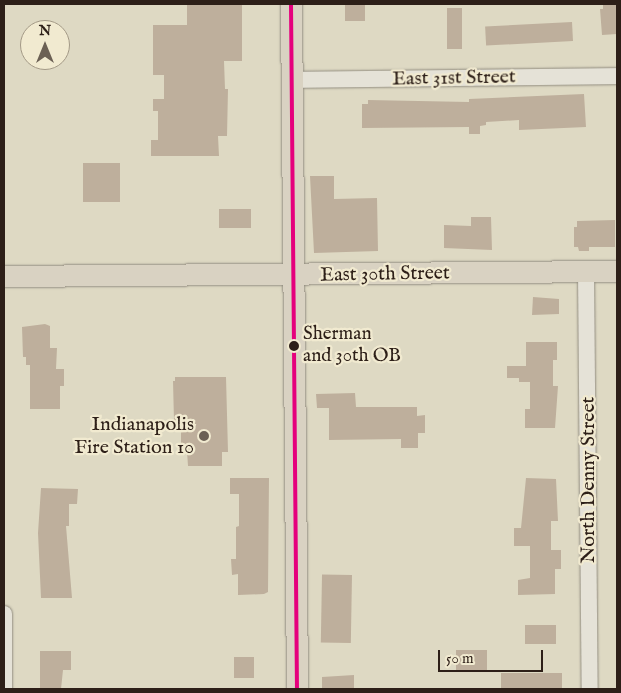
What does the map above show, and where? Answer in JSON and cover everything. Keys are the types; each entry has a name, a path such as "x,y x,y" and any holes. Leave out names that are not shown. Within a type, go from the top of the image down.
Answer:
{"main road":[{"path":"290,4 297,689"},
{"name":"East 30th Street","path":"4,276 617,271"}],"street":[{"name":"East 31st Street","path":"291,80 617,76"},
{"name":"North Denny Street","path":"586,271 590,689"},
{"path":"4,614 4,689"}],"building":[{"path":"187,4 242,4 242,61 224,61 225,89 228,89 227,136 218,136 219,156 151,156 151,140 158,140 158,111 153,111 153,99 164,99 164,75 153,75 153,25 187,25"},
{"path":"345,4 365,4 365,21 345,21"},
{"path":"603,4 617,4 617,34 602,35 600,9 603,9"},
{"path":"447,8 462,8 462,49 447,49"},
{"path":"572,22 573,41 486,46 485,27"},
{"path":"584,94 586,127 519,130 519,120 486,122 486,125 480,126 480,134 469,134 469,127 362,128 362,104 368,104 368,100 469,102 469,99"},
{"path":"83,163 120,163 120,202 83,202"},
{"path":"310,176 334,176 334,199 377,198 378,251 314,253"},
{"path":"219,209 251,209 251,228 219,228"},
{"path":"471,217 491,217 492,250 444,248 444,225 471,226"},
{"path":"615,220 615,247 589,247 589,251 579,251 578,247 574,247 574,227 577,227 577,221"},
{"path":"533,297 559,299 559,314 532,315"},
{"path":"45,324 50,326 50,348 57,348 56,369 64,369 64,386 60,386 60,409 30,409 30,365 26,365 26,357 23,357 22,327"},
{"path":"526,342 557,342 557,360 553,360 553,386 558,386 555,428 525,428 525,409 530,409 530,382 519,382 519,378 507,378 507,366 526,366"},
{"name":"Indianapolis Fire Station 10","path":"175,377 226,377 228,452 222,452 222,466 188,466 187,451 181,451 181,421 174,421 173,381 175,381"},
{"path":"355,393 356,407 417,407 417,416 425,415 425,433 418,433 418,448 401,448 401,439 329,440 329,408 317,408 316,394"},
{"path":"230,478 269,478 268,592 264,594 238,595 238,574 232,575 231,559 236,559 236,527 239,526 239,494 230,494"},
{"path":"526,478 556,479 558,521 551,521 551,550 561,550 561,569 555,569 555,594 518,595 518,580 530,578 530,546 514,546 514,528 521,528"},
{"path":"41,488 78,489 77,504 69,504 69,526 66,526 72,598 41,598 38,533"},
{"path":"322,574 352,575 351,643 321,642"},
{"path":"525,625 556,625 556,644 525,644"},
{"path":"456,650 487,650 487,671 456,671"},
{"path":"40,651 71,651 71,670 63,670 61,689 40,689"},
{"path":"234,657 254,657 254,678 234,678"},
{"path":"501,673 562,673 562,689 501,689"},
{"path":"354,675 354,689 322,689 322,677"}],"transit line":[{"path":"291,4 297,689"}],"place":[{"name":"Sherman and 30th OB","path":"294,346"},
{"name":"Indianapolis Fire Station 10","path":"204,436"}]}
